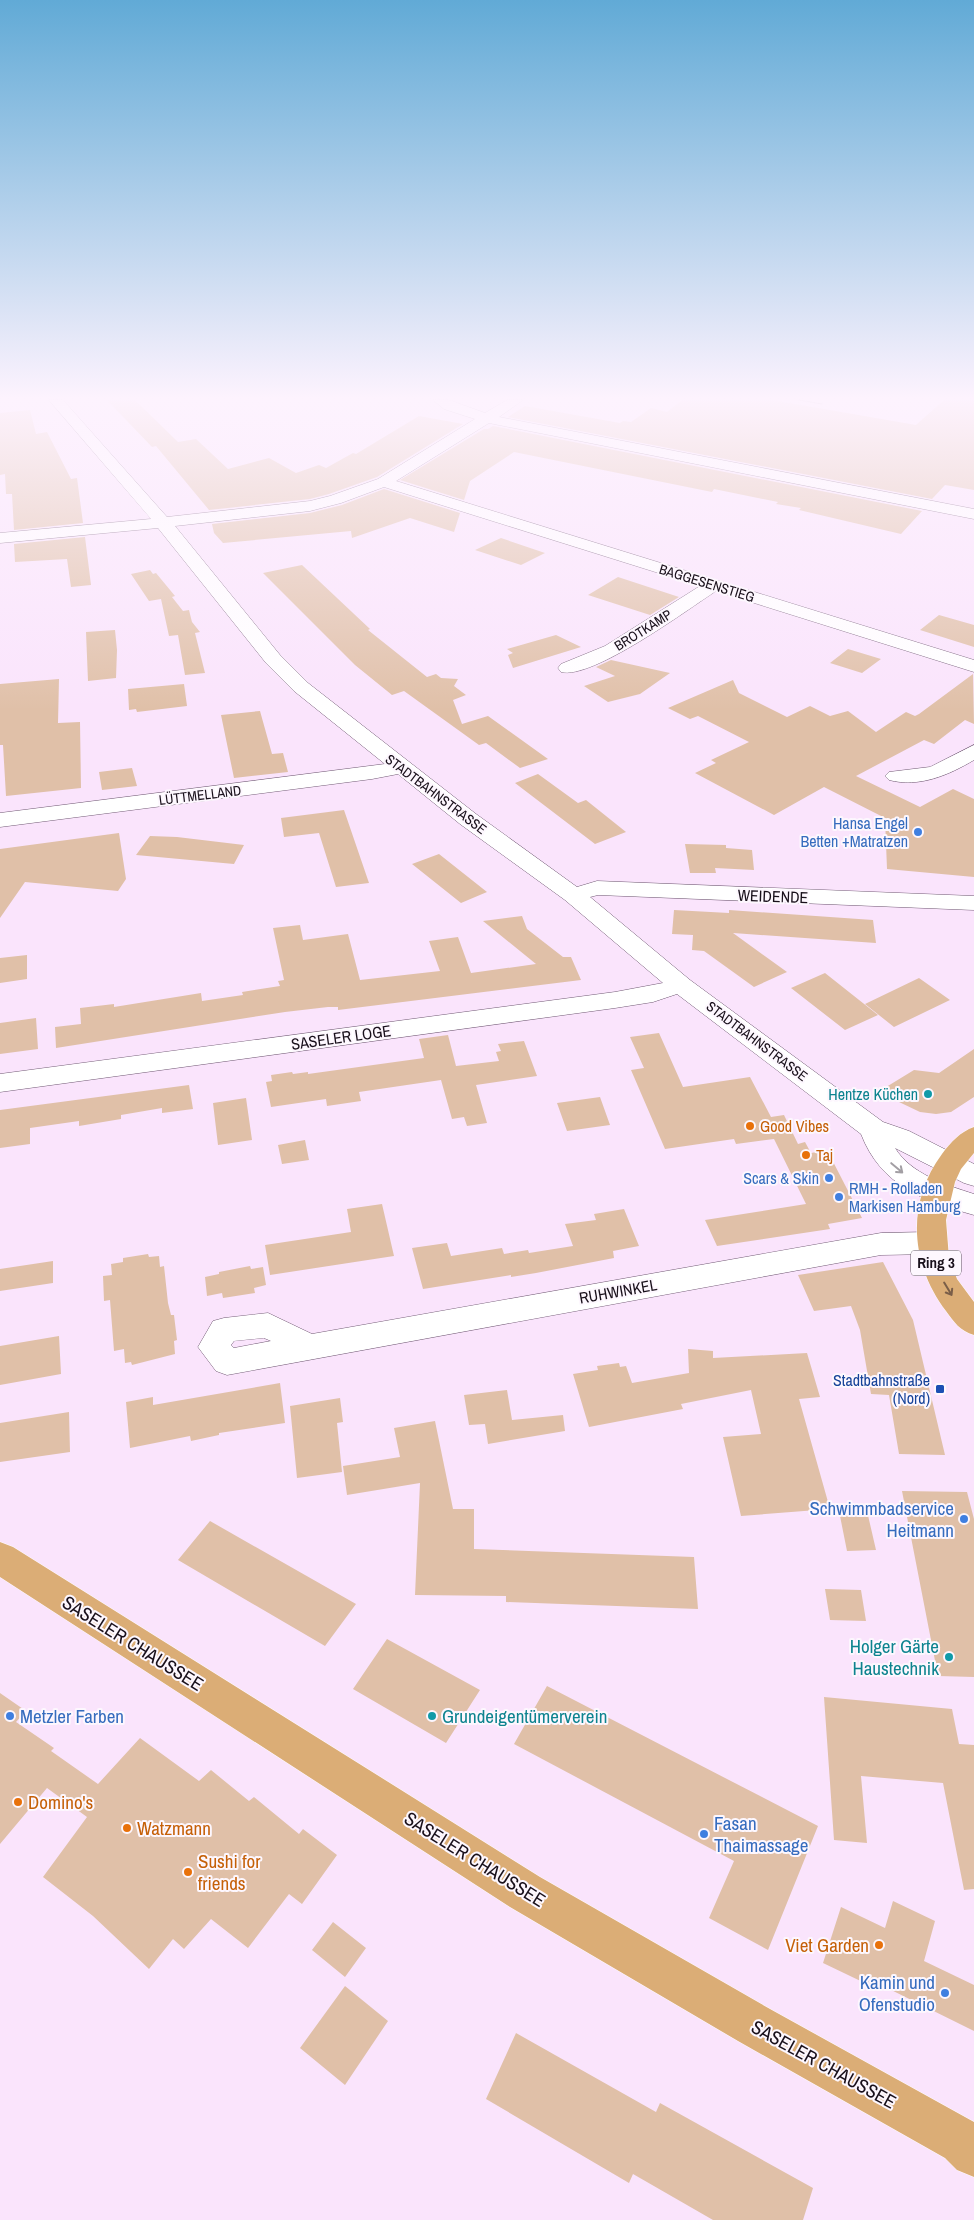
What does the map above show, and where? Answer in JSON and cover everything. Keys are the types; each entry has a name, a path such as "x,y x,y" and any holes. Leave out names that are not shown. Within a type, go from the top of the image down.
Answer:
{"main road":[{"name":"Ring 3","path":"974,1137 962,1147 962,1170 937,1192 933,1210 931,1243 940,1276 957,1303 974,1323"},
{"name":"SASELER CHAUSSEE","path":"0,1558 524,1892 754,2025 970,2145"}],"street":[{"name":"STADTBAHNSTRASSE","path":"146,504 273,659 301,687 400,767 573,895 682,985 873,1129 899,1138 962,1170"},
{"path":"0,538 297,509 318,504"},
{"name":"BAGGESENSTIEG","path":"452,504 974,666"},
{"path":"921,504 974,514"},
{"name":"BROTKAMP","path":"568,668 612,650 714,585"},
{"path":"896,776 920,776 939,772 974,750"},
{"name":"LÜTTMELLAND","path":"0,820 372,773 400,767"},
{"name":"WEIDENDE","path":"573,895 597,888 974,903"},
{"name":"SASELER LOGE","path":"0,1083 615,1000 652,994 682,985"},
{"name":"STADTBAHNSTRASSE","path":"873,1129 881,1149 894,1166 937,1192 974,1205"},
{"name":"RUHWINKEL","path":"306,1346 882,1244 931,1243"}],"building":[{"path":"13,504 80,504 83,523 14,530"},
{"path":"204,504 268,504 209,510"},
{"path":"430,504 460,513 454,532 410,518 352,538 351,531 223,543 214,533 212,524 310,513 342,505"},
{"path":"776,504 885,504 922,511 901,534 799,510 801,508"},
{"path":"85,537 91,585 71,587 67,559 15,562 14,544"},
{"path":"501,538 545,553 521,565 475,550"},
{"path":"302,565 370,629 368,630 427,677 436,674 441,678 458,679 454,686 466,695 453,700 462,724 488,716 548,759 520,768 486,743 479,745 404,691 392,695 355,665 263,573"},
{"path":"150,570 153,574 156,573 175,596 172,597 183,611 189,610 192,622 200,632 195,633 205,673 185,675 178,635 169,636 161,599 149,601 131,574"},
{"path":"618,577 679,597 650,615 588,595"},
{"path":"939,615 974,625 974,647 920,630"},
{"path":"115,630 117,650 116,678 88,681 86,632"},
{"path":"556,635 581,647 513,668 508,655 513,653 507,649"},
{"path":"848,649 881,659 862,673 830,663"},
{"path":"611,660 670,673 640,694 608,702 584,686 615,676 596,667"},
{"path":"973,674 974,724 965,720 934,744 924,740 856,776 920,807 953,789 974,799 974,877 887,869 885,818 824,787 774,815 695,773 716,763 711,760 749,742 698,716 690,719 668,708 733,680 739,693 787,717 810,706 830,716 848,711 876,732 906,712 915,716 919,714"},
{"path":"59,679 58,723 80,722 81,788 6,796 3,745 0,745 0,684"},
{"path":"184,684 187,706 137,712 136,709 129,710 128,689"},
{"path":"260,711 272,754 283,753 288,772 234,778 221,715"},
{"path":"132,768 137,786 102,790 99,772"},
{"path":"538,774 578,803 586,800 626,832 595,844 515,783"},
{"path":"344,810 369,883 336,887 319,833 284,837 281,818"},
{"path":"119,833 126,879 118,891 25,882 0,918 0,849"},
{"path":"150,836 177,837 244,845 234,864 136,855"},
{"path":"685,844 726,845 726,848 752,850 754,870 715,868 716,873 690,873"},
{"path":"439,854 487,892 461,903 412,864"},
{"path":"674,910 729,913 729,910 873,920 876,943 733,933 787,972 754,987 704,951 692,950 693,935 672,934"},
{"path":"522,916 527,929 563,957 571,957 581,980 338,1010 338,1007 328,1007 285,1012 56,1048 55,1027 81,1024 80,1008 114,1004 114,1007 201,993 202,1001 243,995 242,992 280,986 278,981 284,980 273,928 300,925 303,940 348,934 360,980 440,971 429,941 458,937 471,973 536,964 483,921"},
{"path":"27,955 27,979 0,983 0,958"},
{"path":"825,973 878,1015 845,1030 791,988"},
{"path":"919,978 950,1000 894,1027 865,1004"},
{"path":"36,1018 38,1049 0,1054 0,1023"},
{"path":"659,1033 683,1087 750,1077 771,1117 784,1115 798,1144 805,1142 811,1153 827,1150 862,1218 828,1224 830,1229 717,1246 705,1220 806,1204 774,1139 736,1144 734,1139 665,1149 631,1070 644,1068 630,1037"},
{"path":"448,1035 456,1066 499,1061 496,1052 501,1051 498,1044 524,1041 537,1076 476,1085 487,1123 467,1126 464,1117 452,1119 441,1080 359,1092 361,1101 327,1106 326,1099 271,1107 266,1082 272,1081 271,1075 292,1072 293,1074 308,1072 308,1074 424,1058 419,1039"},
{"name":"Hentze Küchen","path":"974,1049 974,1097 951,1112 936,1114 920,1112 878,1092 914,1070 939,1073"},
{"path":"189,1085 193,1109 162,1113 162,1108 121,1115 121,1119 79,1126 79,1121 30,1128 30,1144 0,1148 0,1110"},
{"path":"600,1097 610,1125 567,1131 557,1103"},
{"path":"246,1098 252,1140 218,1145 213,1103"},
{"path":"305,1140 309,1160 282,1164 278,1145"},
{"path":"382,1204 394,1256 270,1275 265,1245 351,1232 347,1209"},
{"path":"624,1209 639,1246 613,1251 614,1258 536,1273 511,1277 511,1275 423,1289 412,1248 447,1243 451,1256 502,1248 504,1254 528,1250 529,1253 573,1246 565,1224 596,1220 594,1214"},
{"path":"148,1254 149,1257 159,1256 160,1267 164,1266 168,1303 171,1315 174,1315 177,1340 174,1341 175,1354 132,1365 131,1362 125,1363 124,1349 114,1351 110,1300 104,1301 103,1276 112,1275 111,1264 123,1262 123,1258"},
{"path":"53,1261 53,1283 0,1291 0,1269"},
{"path":"883,1262 913,1320 945,1455 899,1454 889,1395 871,1394 860,1330 851,1306 814,1311 798,1275"},
{"path":"250,1266 251,1269 263,1267 266,1285 254,1288 255,1293 223,1298 222,1293 207,1296 205,1277 219,1274 219,1272"},
{"path":"59,1336 61,1374 0,1385 0,1346"},
{"path":"688,1349 713,1351 713,1358 807,1353 820,1397 799,1399 830,1509 741,1516 723,1437 761,1434 751,1390 681,1404 683,1409 589,1427 573,1374 598,1370 597,1366 619,1363 620,1367 626,1366 632,1383 689,1373"},
{"path":"280,1383 285,1423 219,1433 219,1435 191,1441 190,1436 130,1448 126,1402 153,1397 153,1405"},
{"path":"507,1390 512,1420 563,1415 565,1431 488,1444 485,1424 469,1425 464,1395"},
{"path":"340,1398 343,1422 337,1423 342,1472 297,1478 290,1406"},
{"path":"69,1412 70,1452 0,1462 0,1423"},
{"path":"435,1421 453,1509 474,1509 474,1549 694,1557 698,1609 506,1602 506,1596 415,1595 420,1483 347,1495 343,1466 400,1457 394,1428"},
{"path":"902,1491 967,1492 974,1519 974,1677 938,1676"},
{"path":"839,1511 867,1511 876,1550 847,1551"},
{"path":"210,1521 356,1604 325,1646 178,1560"},
{"path":"825,1589 861,1590 866,1621 830,1620"},
{"name":"Grundeigentümerverein","path":"387,1639 480,1690 446,1743 353,1689"},
{"path":"547,1686 818,1826 768,1950 709,1918 734,1861 514,1744"},
{"path":"0,1693 26,1711 16,1722 54,1748 51,1751 98,1784 140,1738 199,1781 211,1770 249,1801 254,1797 299,1834 303,1829 337,1855 302,1904 289,1894 248,1948 211,1919 184,1949 173,1939 149,1969 93,1916 43,1877 87,1817 47,1788 0,1844"},
{"path":"824,1697 952,1709 959,1744 974,1745 974,1889 964,1890 943,1783 861,1776 867,1843 834,1840"},
{"name":"Viet Garden","path":"893,1901 935,1921 924,1961 974,1985 974,2031 873,1981 871,1986 823,1963 841,1907 885,1928"},
{"path":"333,1922 366,1948 345,1977 312,1950"},
{"path":"345,1986 388,2021 345,2085 300,2048"},
{"path":"516,2033 656,2112 660,2103 813,2188 803,2220 713,2220 633,2174 629,2183 486,2099"}],"place":[{"name":"Hansa Engel Betten +Matratzen","path":"918,832"},
{"name":"Hentze Küchen","path":"928,1094"},
{"name":"Good Vibes","path":"750,1126"},
{"name":"Taj","path":"806,1155"},
{"name":"Scars & Skin","path":"829,1178"},
{"name":"RMH - Rolladen Markisen Hamburg","path":"839,1197"},
{"name":"Stadtbahnstraße (Nord)","path":"940,1389"},
{"name":"Schwimmbadservice Heitmann","path":"964,1519"},
{"name":"Holger Gärte Haustechnik","path":"949,1657"},
{"name":"Metzler Farben","path":"10,1716"},
{"name":"Grundeigentümerverein","path":"432,1716"},
{"name":"Domino's","path":"18,1802"},
{"name":"Watzmann","path":"127,1828"},
{"name":"Fasan Thaimassage","path":"704,1834"},
{"name":"Sushi for friends","path":"188,1872"},
{"name":"Viet Garden","path":"879,1945"},
{"name":"Kamin und Ofenstudio","path":"945,1993"}]}
